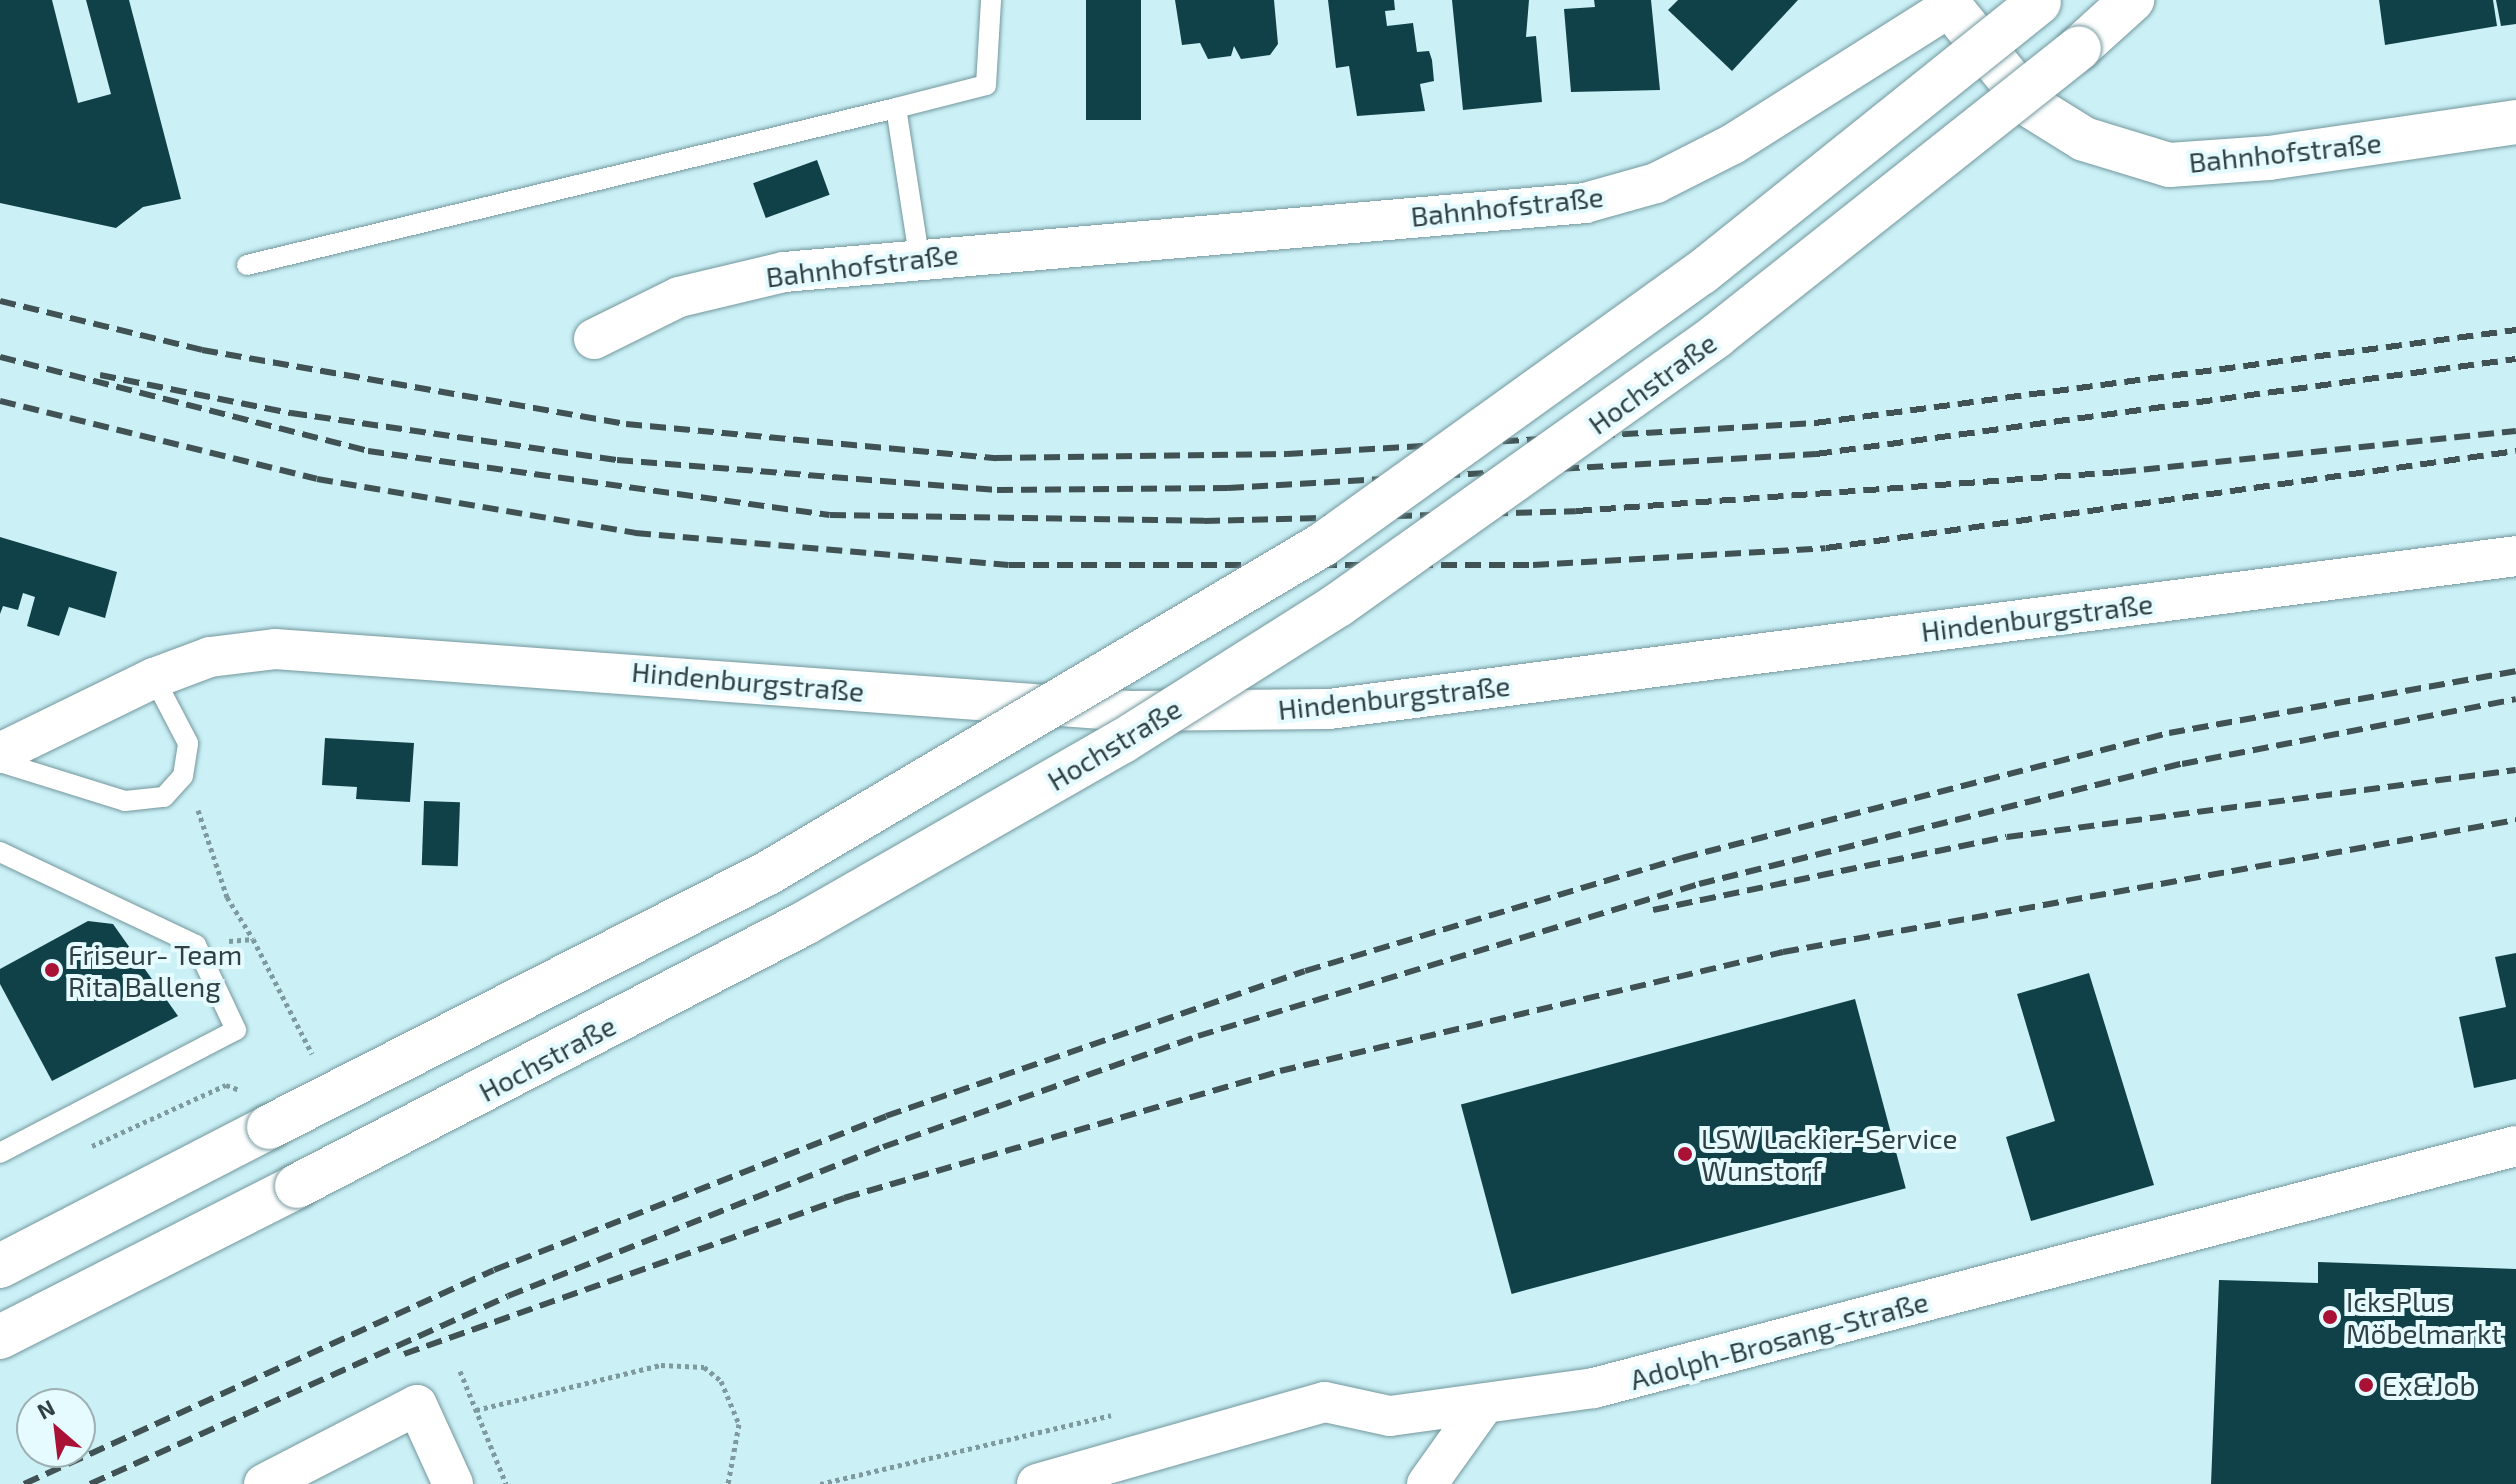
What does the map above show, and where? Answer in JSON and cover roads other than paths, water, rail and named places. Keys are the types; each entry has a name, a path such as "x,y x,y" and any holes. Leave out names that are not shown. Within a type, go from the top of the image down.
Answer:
{"main road":[{"name":"Hochstraße","path":"0,1337 805,923 1123,741 1338,605 1716,336 2079,48 2132,0"},
{"path":"0,1266 261,1111 768,873 1322,545 1701,273 2040,1"},
{"name":"Bahnhofstraße","path":"1946,4 2031,106 2084,139 2169,165 2269,158 2516,122"}],"street":[{"name":"Bahnhofstraße","path":"594,339 679,297 784,272 919,256 1585,203 1656,183 1733,144 1946,4"},
{"name":"Hindenburgstraße","path":"0,753 154,678 210,657 345,649 1130,711 1329,709 2516,556"},
{"name":"Adolph-Brosang-Straße","path":"1037,1484 1325,1402 1390,1416 1482,1407 1798,1339 2175,1231 2516,1146"},
{"path":"264,1484 417,1405 453,1484"},
{"path":"1427,1484 1482,1407"}],"lane":[{"path":"247,265 986,85 991,0"},
{"path":"896,108 919,256"},
{"path":"0,762 146,802 164,797 183,776 188,743 154,678"},
{"path":"0,852 196,945 236,1030 0,1153"}],"railway":[{"path":"0,301 202,350 626,424 996,458 1287,454 1815,423 2516,330"},
{"path":"0,357 368,451 830,515 1204,521 1576,511 2120,472 2516,431"},
{"path":"100,375 291,413 617,460 997,490 1228,488 1816,454 2516,359"},
{"path":"0,401 317,479 635,533 1009,565 1533,565 1826,548 2516,451"},
{"path":"24,1484 494,1270 886,1116 1305,971 1682,858 2169,733 2516,671"},
{"path":"90,1484 508,1296 883,1147 1198,1036 1699,884 2182,764 2516,699"},
{"path":"1653,910 2007,837 2516,770"},
{"path":"404,1354 844,1198 1280,1071 1783,952 2516,820"}],"place":[{"name":"Friseur- Team Rita Balleng","path":"52,970"},
{"name":"LSW Lackier-Service Wunstorf","path":"1685,1154"},
{"name":"IcksPlus Möbelmarkt","path":"2330,1317"},
{"name":"Ex&Job","path":"2366,1385"}]}
